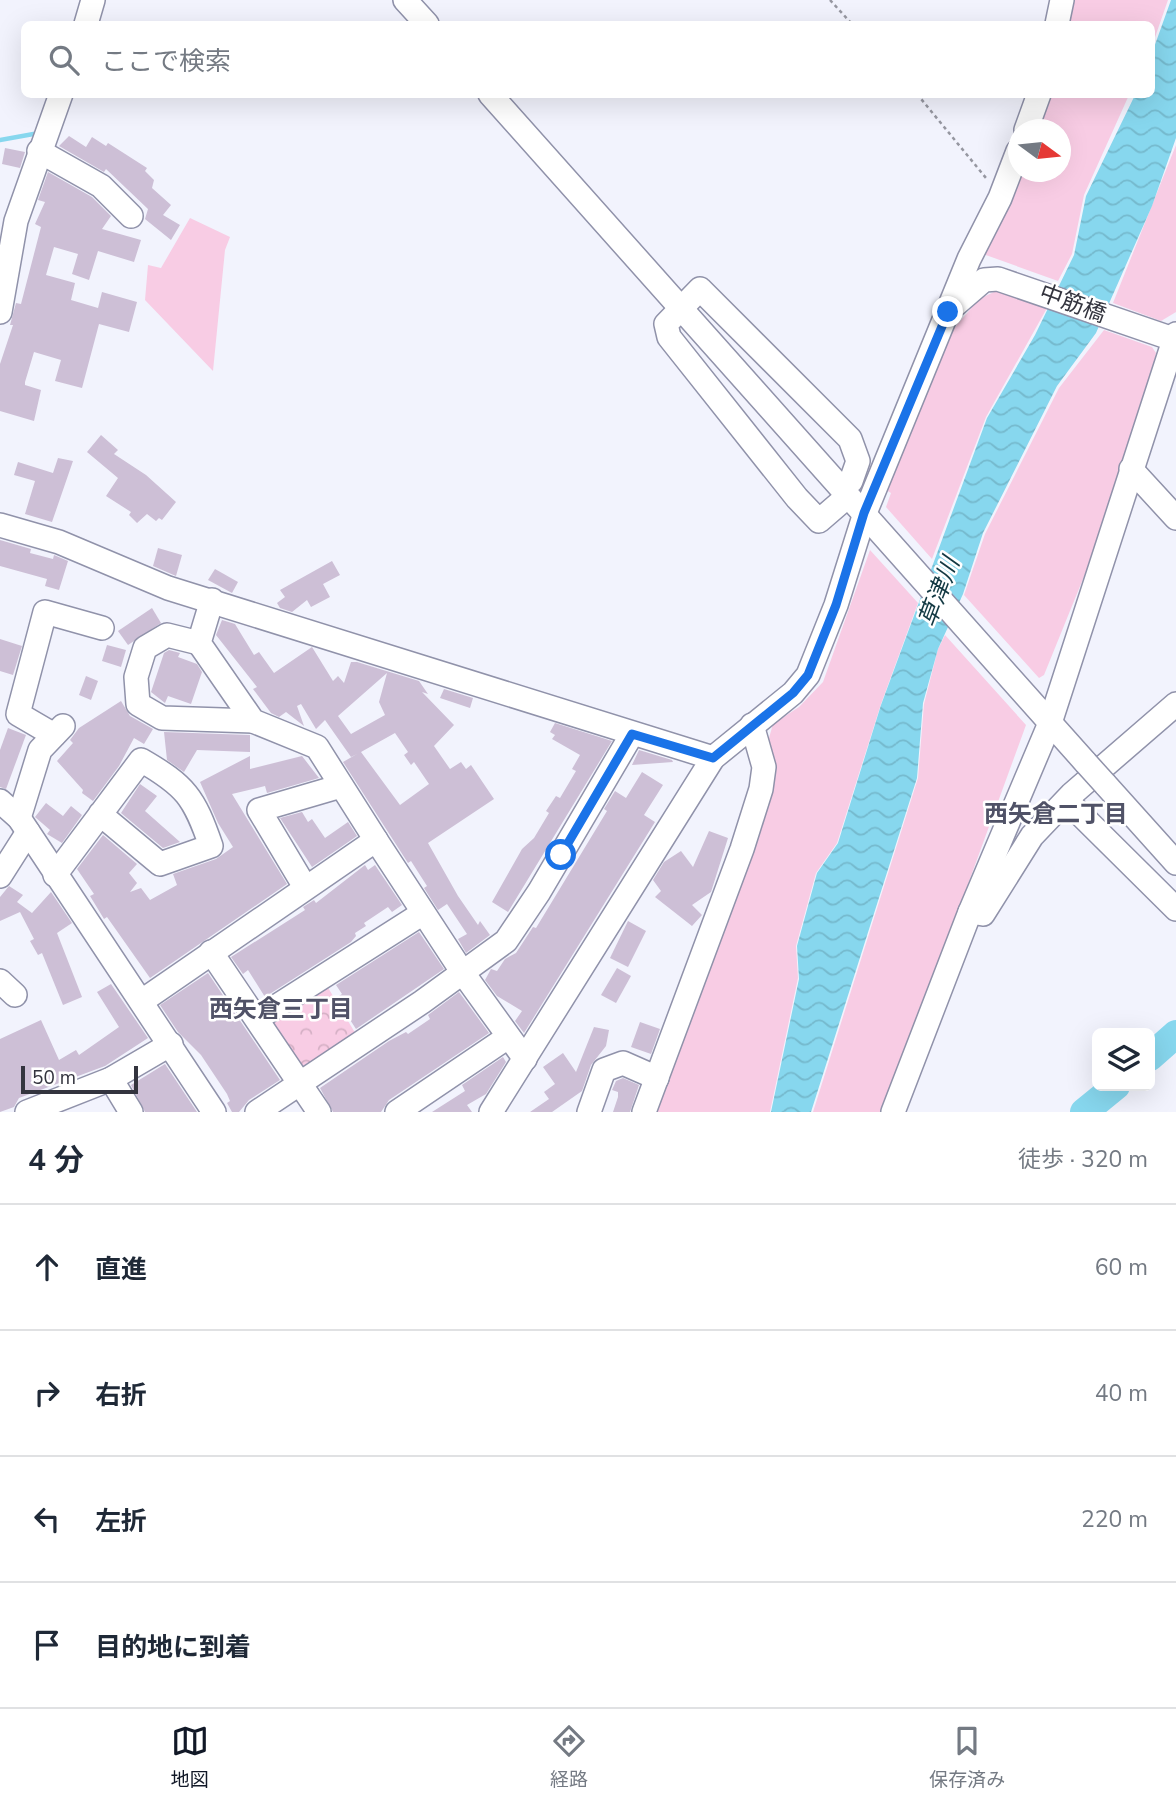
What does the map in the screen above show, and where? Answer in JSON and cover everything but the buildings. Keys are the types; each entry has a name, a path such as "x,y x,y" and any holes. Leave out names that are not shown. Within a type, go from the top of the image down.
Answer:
{"street":[{"path":"87,21 93,0"},
{"path":"405,0 424,21"},
{"path":"1058,21 1062,0"},
{"path":"0,312 16,221 59,98"},
{"path":"493,98 1176,863"},
{"path":"1030,119 1038,98"},
{"path":"39,151 101,186 131,216"},
{"path":"491,1112 713,758 793,693 808,675 836,605 864,513 969,259 1008,177"},
{"name":"中筋橋","path":"948,312 968,291 984,280 1010,281 1172,337"},
{"path":"841,502 820,521 797,498 669,337 666,324 700,289 850,439 858,461 851,481"},
{"path":"892,1112 976,913 1050,723 1134,471 1172,337"},
{"path":"1134,471 1176,518"},
{"path":"0,525 59,542 168,588 713,758"},
{"path":"199,643 212,600"},
{"path":"0,876 23,825 40,750 58,730 18,714 45,612 102,628"},
{"path":"253,721 199,643 167,635 145,648 136,677 138,704 162,718 253,721 317,747 423,913 526,1059"},
{"path":"902,1112 976,913 1032,835 1176,704"},
{"path":"644,1112 742,849 761,789 764,767 752,725"},
{"path":"257,1112 464,973 506,941 525,915 632,734"},
{"path":"55,875 100,814 141,760 169,776 190,794 211,846 160,864 100,814"},
{"path":"305,887 260,810 341,786"},
{"path":"0,801 23,825 214,1112"},
{"path":"1067,801 1176,909"},
{"path":"142,1001 376,840"},
{"path":"258,1018 423,913"},
{"path":"211,952 319,1112"},
{"path":"397,1112 508,1037"},
{"path":"27,1112 111,1079 171,1044"},
{"path":"589,1112 604,1070 622,1063 657,1078"},
{"path":"111,1079 131,1112"}],"path":[{"path":"830,0 849,21"},
{"path":"919,98 988,181"}],"green space":[{"path":"1069,0 1168,0 1155,37 1155,21 1065,21"},
{"path":"1045,98 1128,98 1084,195 1072,254 1058,281 983,254 1014,182 1071,182 1071,119 1037,119"},
{"path":"1176,145 1176,312 1161,321 1113,303"},
{"path":"190,218 230,237 225,250 213,371 145,300 148,265 161,268"},
{"path":"996,291 1047,308 986,417 932,559 886,507 891,493 886,490 950,333 979,299"},
{"path":"1104,330 1152,347 1156,353 1154,362 1158,364 1104,527 1044,675 1039,678 964,595 985,534 1059,388"},
{"path":"870,550 918,603 881,704 837,843 816,873 796,946 798,978 770,1112 653,1112 765,740 769,738 773,724 799,707 823,682"},
{"path":"945,635 1026,725 885,1112 813,1112 918,778 924,704 938,649"},
{"path":"324,981 357,1036 307,1070 298,1069 270,1023"}],"water":[{"name":"草津川","path":"1171,0 1176,0 1176,138 1152,206 1096,333 1057,386 983,533 963,594 938,649 923,703 917,778 811,1112 771,1112 799,979 797,946 817,873 838,843 881,705 987,418 1035,335 1074,255 1086,196 1134,98 1155,98 1155,45"}],"waterway":[{"path":"0,140 39,133"},
{"path":"1155,1053 1176,1034"},
{"path":"1084,1112 1110,1091"}],"district":[{"name":"西矢倉二丁目","path":"1056,814"},
{"name":"西矢倉三丁目","path":"281,1009"}],"route":[{"path":"561,855 632,734 713,758 734,738 793,693 808,675 836,605 864,513 948,312"}]}
